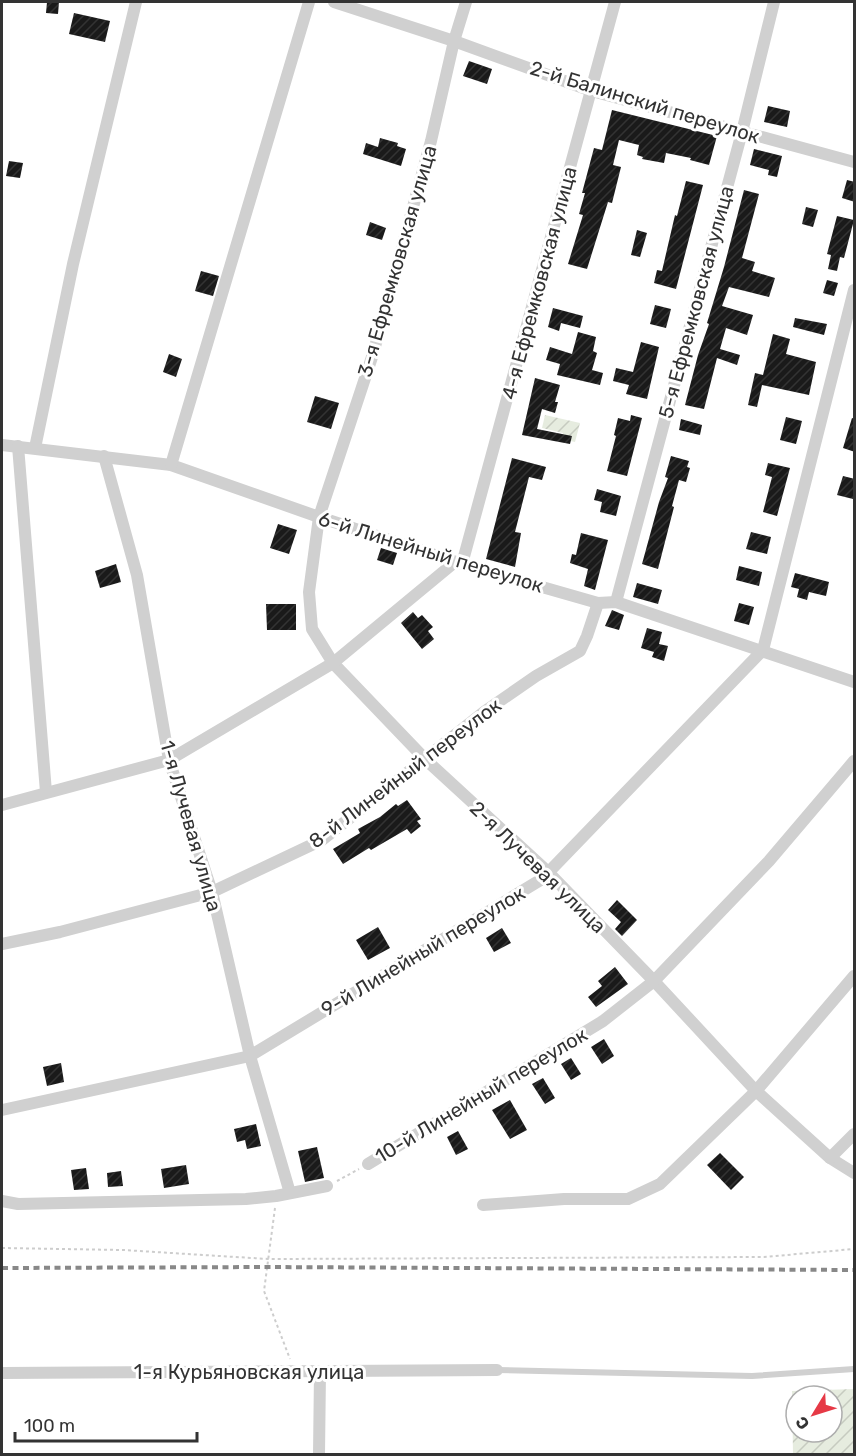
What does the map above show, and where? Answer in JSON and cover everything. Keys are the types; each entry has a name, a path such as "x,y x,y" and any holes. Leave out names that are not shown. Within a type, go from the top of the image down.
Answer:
{"street":[{"path":"35,448 73,264 136,2"},
{"path":"171,465 309,2"},
{"name":"2-й Балинский переулок","path":"334,2 454,41 591,91 855,162"},
{"name":"3-я Ефремковская улица","path":"319,518 373,354 466,2"},
{"name":"4-я Ефремковская улица","path":"458,563 615,2"},
{"name":"5-я Ефремковская улица","path":"616,602 742,132 774,2"},
{"path":"763,650 855,290"},
{"name":"6-й Линейный переулок","path":"2,445 171,465 319,518 458,563 598,603 616,602 855,682"},
{"path":"18,446 46,792"},
{"name":"1-я Лучевая улица","path":"104,456 137,575 170,760 212,892 250,1056 290,1193"},
{"name":"2-я Лучевая улица","path":"319,518 309,592 312,629 333,663 425,759 548,872 756,1091 830,1158 855,1173"},
{"path":"2,805 170,760 333,663 458,563"},
{"name":"8-й Линейный переулок","path":"2,944 60,932 212,892 322,840 484,712 536,676 580,651 598,603"},
{"name":"9-й Линейный переулок","path":"2,1110 250,1056 542,879 763,650"},
{"name":"10-й Линейный переулок","path":"368,1164 603,1021 654,981 770,861 855,761"},
{"path":"483,1205 564,1199 628,1199 660,1184 756,1091 855,976"},
{"path":"830,1158 855,1134"},
{"path":"2,1202 18,1204 246,1199 327,1186"},
{"name":"1-я Курьяновская улица","path":"2,1373 497,1370"},
{"path":"319,1455 320,1372"}],"lane":[{"path":"497,1370 752,1376 855,1369"}],"path":[{"name":"10-й Линейный переулок","path":"327,1186 368,1164"},
{"path":"276,1196 264,1291 294,1371"},
{"path":"2,1248 123,1250 268,1259 764,1257 855,1249"}],"shaded area":[{"path":"545,415 580,423 575,442 562,439 563,433 542,428"},
{"path":"844,1389 854,1389 854,1454 793,1454 793,1444 844,1444"}],"building":[{"path":"47,2 59,2 58,14 46,13"},
{"path":"74,13 110,21 105,42 69,34"},
{"path":"469,61 492,69 487,84 463,76"},
{"path":"768,106 790,111 787,127 764,122"},
{"path":"612,110 717,136 709,165 690,160 691,158 666,153 664,163 642,159 643,157 637,155 639,145 619,140 613,165 621,167 612,203 608,202 587,269 568,264 583,215 579,214 585,193 582,193 594,148 602,150"},
{"path":"380,138 398,143 397,146 406,149 401,166 363,154 366,143 378,147"},
{"path":"754,149 782,156 777,177 768,175 769,170 750,165"},
{"path":"9,161 23,163 20,178 6,176"},
{"path":"847,180 855,182 855,202 842,198"},
{"path":"686,181 703,185 676,289 654,283 657,270 662,271 675,215 677,216"},
{"path":"744,190 759,194 742,258 755,262 752,271 775,278 769,297 729,287 722,306 753,315 747,335 726,328 720,349 740,355 737,365 717,358 704,409 685,405 709,324 707,323"},
{"path":"806,207 818,210 813,227 802,224"},
{"path":"837,216 854,220 844,258 840,257 837,271 828,269 831,255 827,254"},
{"path":"370,222 386,228 382,240 366,235"},
{"path":"637,230 647,233 640,257 631,255"},
{"path":"201,271 219,276 213,296 195,291"},
{"path":"827,280 838,283 834,296 823,293"},
{"path":"655,305 671,309 666,328 650,324"},
{"path":"553,308 583,316 580,328 561,323 559,331 548,327"},
{"path":"795,318 827,324 824,335 793,327"},
{"path":"578,332 596,337 593,351 597,353 592,370 603,373 600,385 557,375 560,364 546,360 550,347 572,354"},
{"path":"773,334 790,339 786,354 816,362 809,395 762,385 757,407 748,405 755,373 763,375"},
{"path":"641,342 659,347 647,399 626,394 629,385 613,381 616,368 633,372"},
{"path":"169,354 182,359 176,377 163,372"},
{"path":"535,378 560,385 555,402 558,402 555,413 542,409 537,429 572,436 570,444 522,435"},
{"path":"315,396 339,403 331,429 307,422"},
{"path":"631,415 642,418 627,476 607,471 618,418 630,421"},
{"path":"786,417 802,421 796,444 780,440"},
{"path":"852,418 855,419 855,452 843,448"},
{"path":"681,419 702,425 700,435 679,430"},
{"path":"671,456 689,461 687,467 690,468 686,482 679,480 658,569 642,564 668,478 665,477"},
{"path":"512,458 546,467 542,480 529,477 515,532 521,533 515,567 486,559"},
{"path":"768,463 790,468 777,516 763,512 772,477 765,475"},
{"path":"843,476 855,479 853,499 837,495"},
{"path":"597,489 621,496 616,516 600,512 602,502 594,500"},
{"path":"278,524 297,530 289,554 270,548"},
{"path":"751,532 771,537 767,554 746,549"},
{"path":"581,533 608,540 595,590 584,586 588,569 570,563 572,554 576,555"},
{"path":"381,548 397,553 393,565 377,560"},
{"path":"116,564 121,582 100,588 95,571"},
{"path":"739,566 762,572 759,586 736,580"},
{"path":"795,573 829,582 826,596 809,592 807,600 797,597 799,589 791,587"},
{"path":"637,583 662,590 658,604 633,597"},
{"path":"739,603 754,607 749,625 734,621"},
{"path":"266,604 296,604 296,630 267,630"},
{"path":"612,610 624,615 619,630 605,626"},
{"path":"413,612 418,618 422,615 433,627 428,631 434,639 422,649 401,623"},
{"path":"647,628 662,632 659,644 668,646 664,661 652,657 654,652 641,648"},
{"path":"407,800 421,819 417,821 421,826 411,834 407,829 343,864 333,849 360,833 358,829 380,817 396,804 398,806"},
{"path":"617,900 637,920 622,936 615,929 621,922 608,910"},
{"path":"378,927 390,948 368,960 356,940"},
{"path":"502,928 511,943 494,952 486,938"},
{"path":"615,967 628,984 596,1007 588,997 602,986 598,981"},
{"path":"604,1039 614,1056 602,1064 591,1047"},
{"path":"571,1058 581,1074 571,1080 561,1064"},
{"path":"61,1063 64,1082 47,1086 43,1067"},
{"path":"543,1078 555,1098 545,1104 532,1084"},
{"path":"510,1100 527,1130 510,1139 492,1110"},
{"path":"256,1124 261,1146 247,1149 245,1140 237,1142 234,1129"},
{"path":"458,1131 468,1149 456,1155 447,1137"},
{"path":"317,1147 324,1178 305,1182 298,1151"},
{"path":"720,1153 744,1177 731,1190 707,1165"},
{"path":"186,1165 189,1184 164,1188 161,1169"},
{"path":"86,1168 89,1189 74,1190 71,1170"},
{"path":"121,1171 123,1186 108,1187 107,1173"}],"railway":[{"path":"2,1268 854,1270"}]}
